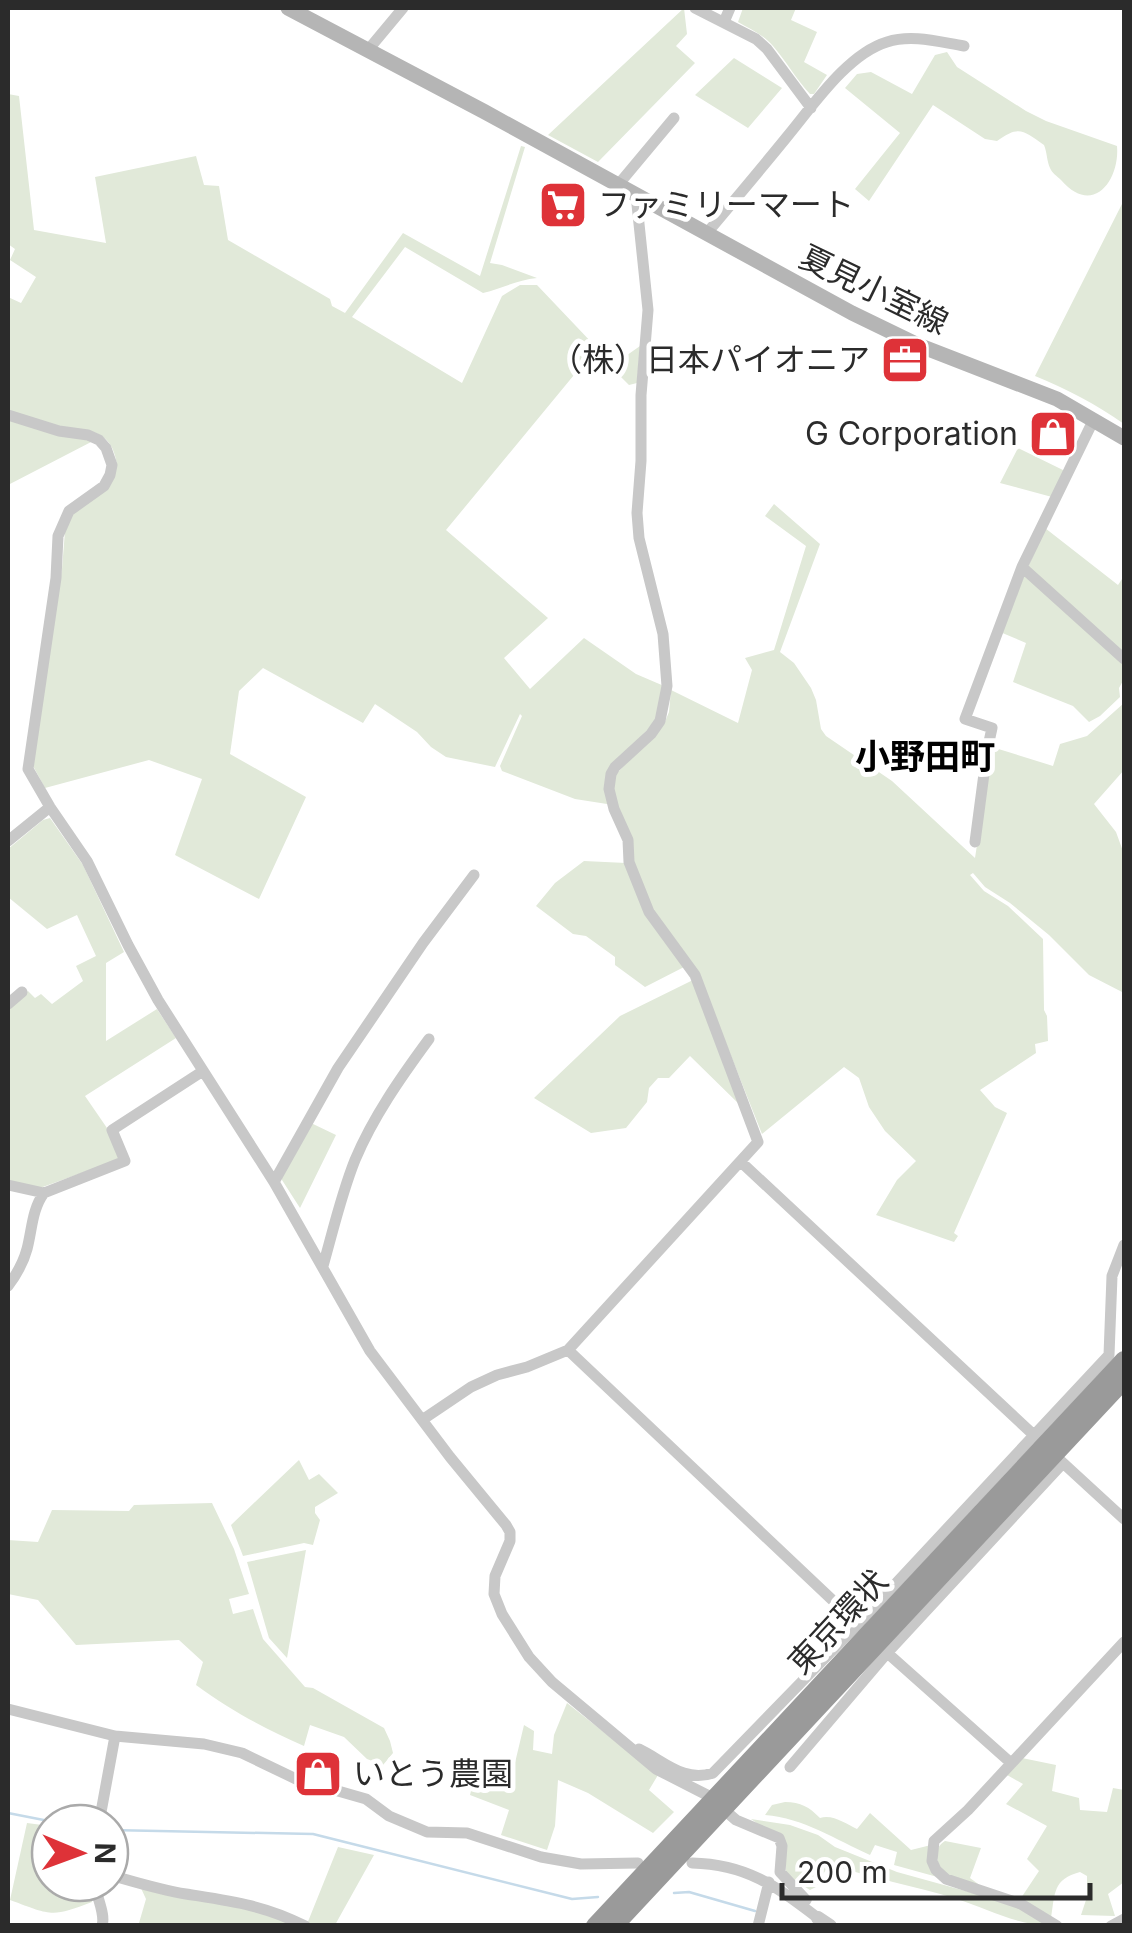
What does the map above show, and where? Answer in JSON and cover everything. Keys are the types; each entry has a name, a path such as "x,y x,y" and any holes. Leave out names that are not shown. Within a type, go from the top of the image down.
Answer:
{"highway":[{"name":"東京環状","path":"614,1926 718,1805 1049,1449 1124,1360"},
{"name":"東京環状","path":"1049,1449 1124,1380"},
{"name":"東京環状","path":"595,1926 718,1805"}],"main road":[{"name":"夏見小室線","path":"288,8 882,328 1039,392 1124,438"}],"street":[{"path":"368,50 403,8"},
{"path":"696,8 756,39 811,108"},
{"path":"724,22 730,8"},
{"path":"706,234 811,108 864,53 887,42 914,39 964,46"},
{"path":"618,186 674,118"},
{"path":"422,1420 497,1375 568,1350 758,1142 695,975 649,912 629,862 628,840 609,788 616,768 660,721 666,686 662,634 638,513 648,310 636,195"},
{"path":"8,416 99,440 112,465 104,486 69,511 58,536 56,578 28,768 87,861 158,1000 274,1182 370,1350 510,1532 495,1576 494,1594 529,1657 552,1682 656,1769 707,1795 736,1820 781,1840 780,1872 806,1900 802,1905"},
{"path":"975,842 992,728 965,719 1022,567 1094,419"},
{"path":"1022,567 1124,659"},
{"path":"8,841 50,806"},
{"path":"274,1182 338,1068 474,875"},
{"path":"8,1004 22,992"},
{"path":"322,1266 362,1145 429,1039"},
{"path":"8,1286 19,1272 37,1202 44,1193 125,1161 112,1130 204,1071"},
{"path":"741,1162 1124,1519"},
{"path":"8,1185 44,1193"},
{"path":"621,1740 686,1776 709,1775 873,1639 1049,1449 1109,1355 1112,1276 1124,1245"},
{"path":"568,1350 873,1639 1011,1763"},
{"path":"790,1767 873,1639"},
{"path":"1057,1926 1020,1904 946,1879 932,1861 934,1841 968,1810 1124,1642"},
{"path":"8,1709 114,1736 204,1744 242,1753 296,1779 366,1799 389,1816 426,1832 467,1833 541,1857 582,1864 638,1863"},
{"path":"103,1803 114,1736"},
{"path":"692,1863 714,1863 769,1882 824,1922"},
{"path":"130,1881 162,1890 252,1904 305,1926"},
{"path":"760,1918 769,1882"},
{"path":"1111,1926 1124,1920"}],"green space":[{"path":"684,8 687,34 676,46 695,63 598,162 548,135"},
{"path":"743,8 796,8 791,20 817,32 804,62 827,75 814,94 810,94 769,42 738,22"},
{"path":"947,52 957,67 1026,111 1117,146 1114,171 1102,190 1084,195 1073,191 1052,171 1044,145 1031,136 1016,131 997,141 985,139 933,105 869,201 855,189 900,133 845,88 857,74 871,72 912,94 935,55"},
{"path":"734,58 782,88 748,128 695,95"},
{"path":"8,94 19,96 34,230 106,243 95,177 196,156 204,185 219,186 228,240 330,299 332,306 345,313 403,233 480,276 521,146 525,147 490,263 537,278 483,293 405,247 352,317 462,383 502,296 520,285 537,285 613,365 640,346 637,383 629,385 615,371 609,374 588,358 446,530 548,618 504,658 530,689 584,638 636,674 664,686 657,720 612,767 607,804 575,799 502,771 500,766 520,714 495,767 446,757 375,704 363,723 263,668 239,691 230,754 306,797 259,899 175,855 202,779 149,760 45,788 32,764 65,531 71,516 117,464 109,442 95,432 8,411 8,297 21,303 36,277 10,260 15,249 8,244"},
{"path":"1124,200 1124,424 1081,397 1035,376"},
{"path":"8,419 93,441 8,485"},
{"path":"1018,448 1065,471 1052,497 1000,483"},
{"path":"774,504 820,544 780,652 794,663 811,688 821,729 892,781 975,858 992,747 1053,766 1060,744 1087,736 1124,703 1124,770 1094,804 1116,832 1124,854 1124,993 1089,975 1049,935 985,887 973,873 970,875 1043,939 1048,1041 1035,1044 1036,1053 980,1090 995,1107 1007,1113 954,1233 958,1236 954,1242 876,1215 897,1180 916,1161 885,1131 869,1107 859,1078 844,1067 762,1134 714,1013 651,910 613,789 615,775 664,724 671,690 738,723 752,670 745,658 774,650 806,546 765,516"},
{"path":"1045,528 1118,585 1124,576 1124,679 1120,697 1089,722 1073,706 1013,682 1026,643 1000,632"},
{"path":"50,818 83,865 124,952 106,963 106,1041 157,1009 176,1038 85,1096 107,1128 120,1159 40,1188 8,1182 8,1009 28,991 35,998 41,994 52,1004 83,981 76,966 96,956 77,915 47,929 8,897 8,849"},
{"path":"584,861 626,863 686,966 645,987 615,965 615,957 586,936 573,934 536,906 555,883"},
{"path":"693,980 742,1107 690,1056 669,1078 658,1078 649,1088 647,1102 626,1128 591,1133 534,1098 620,1016"},
{"path":"311,1123 336,1135 300,1208 282,1175"},
{"path":"299,1460 309,1480 319,1474 338,1493 315,1507 320,1520 313,1545 304,1543 243,1556 231,1525"},
{"path":"212,1503 234,1549 249,1594 229,1599 233,1614 253,1609 263,1639 305,1687 384,1728 393,1753 383,1765 367,1759 344,1737 310,1725 304,1746 235,1711 196,1685 203,1662 179,1640 76,1645 38,1600 8,1594 8,1540 38,1542 52,1510 129,1511 134,1505"},
{"path":"306,1550 287,1658 269,1638 247,1562"},
{"path":"567,1703 658,1775 649,1790 674,1812 653,1833 588,1793 558,1780 555,1826 547,1850 501,1835 509,1810 470,1795 479,1758 514,1767 524,1725 534,1731 533,1750 552,1754 554,1735"},
{"path":"1022,1758 1056,1765 1052,1791 1079,1798 1080,1810 1107,1812 1113,1788 1124,1790 1124,1882 1108,1894 1115,1916 1081,1915 1087,1897 1087,1876 1080,1872 1060,1883 1051,1918 1021,1898 1039,1871 1027,1859 1047,1826 1006,1804 1023,1784 1007,1775"},
{"path":"800,1804 820,1818 835,1818 857,1829 870,1813 911,1850 931,1845 941,1878 894,1865 897,1852 875,1845 870,1855 806,1825 765,1815 772,1805"},
{"path":"751,1819 790,1825 897,1872 1020,1906 1046,1925 1012,1919 957,1899 829,1864 816,1887 810,1890 786,1875 785,1843"},
{"path":"27,1823 30,1903 89,1903 51,1913 10,1900"},
{"path":"945,1841 981,1848 970,1878 985,1889 940,1870 937,1850"},
{"path":"338,1847 374,1855 335,1925 309,1925 307,1924"},
{"path":"140,1886 252,1907 300,1925 139,1923 146,1899"}],"waterway":[{"path":"8,1813 30,1817"},
{"path":"130,1830 313,1834 572,1899 598,1897"},
{"path":"674,1893 689,1892 755,1911"}],"place":[{"name":"ファミリーマート","path":"563,205"},
{"name":"（株）日本パイオニア","path":"905,360"},
{"name":"G Corporation","path":"1053,434"},
{"name":"いとう農園","path":"318,1774"}],"district":[{"name":"小野田町","path":"925,757"}]}
